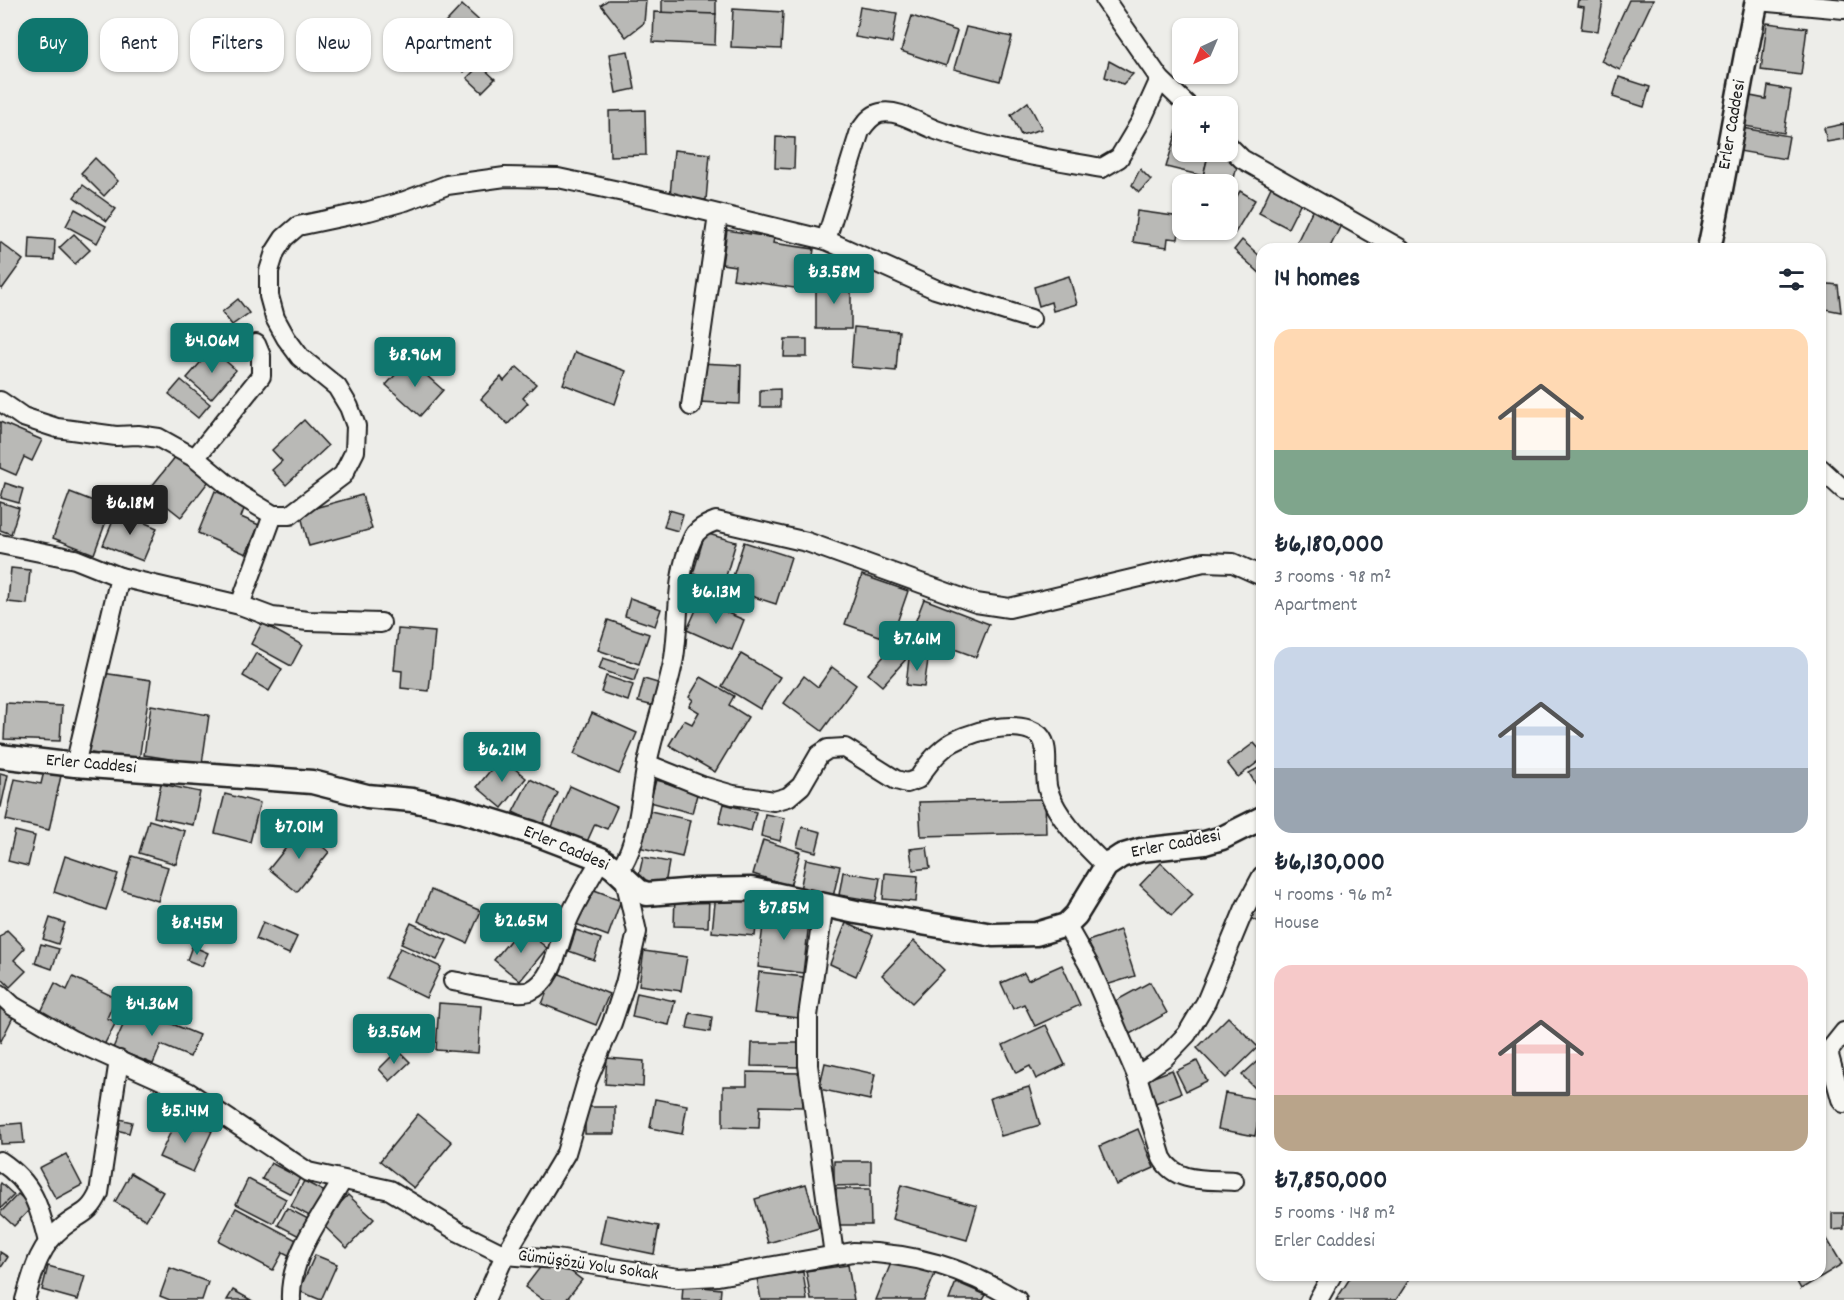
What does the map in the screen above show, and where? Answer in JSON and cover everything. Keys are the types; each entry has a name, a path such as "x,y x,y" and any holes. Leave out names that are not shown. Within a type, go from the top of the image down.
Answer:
{"street":[{"path":"1105,0 1160,79 1178,96"},
{"path":"1757,0 1844,9"},
{"name":"Erler Caddesi","path":"1710,243 1724,183 1757,0"},
{"path":"826,240 860,131 869,119 880,113 897,113 937,130 1011,153 1102,168 1119,158 1141,121 1160,79"},
{"path":"1238,155 1390,243"},
{"path":"0,401 23,417 57,428 99,435 159,438 195,458 240,495 273,515 290,515 343,475 355,451 356,426 349,407 337,387 300,357 275,318 269,296 269,271 274,252 284,238 298,226 387,206 447,185 505,177 558,178 826,240 935,289 1031,319"},
{"path":"691,406 718,215"},
{"path":"195,458 261,376 261,356 256,344"},
{"path":"1826,474 1844,490"},
{"path":"240,605 273,515"},
{"path":"485,1300 505,1255 566,1153 587,1081 612,1023 625,984 637,932 622,866 630,852 634,838 647,764 674,658 683,568 687,551 693,537 704,526 716,521 807,542 976,603 1008,608 1204,562 1233,563 1256,573"},
{"path":"0,544 75,559 120,577 240,605 272,617 308,621 381,623"},
{"path":"75,765 120,577"},
{"path":"647,764 702,786 734,795 774,801 788,798 801,786 819,755 828,749 845,747 896,780 907,783 918,779 945,747 963,738 984,730 1004,727 1028,729 1041,737 1046,748 1048,789 1059,813 1079,839 1106,866"},
{"name":"Erler Caddesi","path":"0,756 75,765 312,782 367,796 412,800 458,810 533,833 600,859 639,891 647,894 744,888 856,912 993,935 1036,934 1066,925 1076,915 1106,866 1121,856 1141,850 1167,846 1189,846 1222,838 1256,821"},
{"path":"453,981 514,993 529,991 542,983 552,965 568,920 600,859"},
{"path":"1137,1076 1165,1057 1187,1034 1206,1002 1245,908 1256,887"},
{"path":"824,904 808,1016 808,1065 834,1255"},
{"path":"1066,925 1090,967 1137,1076 1167,1168 1177,1175 1234,1181"},
{"name":"Gümüşözü Yolu Sokak","path":"0,994 12,1006 72,1040 188,1092 308,1173 390,1190 459,1232 505,1255 556,1259 678,1278 718,1276 853,1252 906,1255 968,1274 1017,1300"},
{"path":"1844,1032 1828,1052 1844,1103"},
{"path":"25,1300 37,1259 48,1242 62,1227 93,1207 99,1193 119,1060"},
{"path":"0,1161 14,1170 28,1184 40,1213 48,1242"},
{"path":"291,1300 290,1288 308,1236 342,1181"},
{"path":"1318,1300 1329,1281"}],"building":[{"path":"608,0 646,0 644,23 626,37 601,5"},
{"path":"662,0 716,0 716,14 662,13"},
{"path":"1578,0 1603,0 1598,31 1581,29 1584,7 1577,6"},
{"path":"1629,0 1653,0 1620,70 1601,61"},
{"path":"462,5 476,18 450,18"},
{"path":"860,7 897,13 892,43 855,37"},
{"path":"733,9 783,12 781,49 731,47"},
{"path":"654,12 716,14 715,45 653,42"},
{"path":"912,16 957,31 946,66 901,51"},
{"path":"1767,23 1807,28 1801,75 1761,70"},
{"path":"966,27 1012,37 1000,81 954,69"},
{"path":"628,51 635,89 616,93 609,54"},
{"path":"1109,61 1133,74 1123,84 1105,77"},
{"path":"473,72 488,72 495,79 482,92 467,78"},
{"path":"1619,77 1650,87 1644,107 1613,97"},
{"path":"1768,86 1791,90 1784,133 1745,126 1750,96 1766,99"},
{"path":"1028,102 1042,129 1021,135 1011,115"},
{"path":"645,110 646,155 610,156 609,111"},
{"path":"1844,124 1844,139 1827,142 1824,128"},
{"path":"1742,128 1789,136 1785,159 1739,151"},
{"path":"776,137 795,138 794,169 775,168"},
{"path":"1172,147 1172,162 1206,162 1204,174 1166,167"},
{"path":"674,150 710,154 706,200 670,196"},
{"path":"95,158 118,181 104,196 81,173"},
{"path":"1239,159 1235,174 1204,174 1206,162 1238,162"},
{"path":"1140,169 1151,180 1139,192 1132,185"},
{"path":"83,185 116,209 107,221 74,197"},
{"path":"1272,185 1302,200 1288,228 1259,213"},
{"path":"1240,191 1255,200 1238,228 1238,194"},
{"path":"1314,207 1343,221 1332,243 1296,243"},
{"path":"75,209 106,226 97,243 66,226"},
{"path":"1137,211 1172,216 1172,238 1168,238 1167,247 1133,242"},
{"path":"727,230 774,238 773,243 814,249 808,290 733,279 735,266 722,264"},
{"path":"74,234 90,250 75,264 59,248"},
{"path":"30,238 55,240 54,260 29,259"},
{"path":"1242,240 1256,253 1256,270 1234,250"},
{"path":"0,242 23,260 2,289 0,287"},
{"path":"1069,276 1077,304 1053,311 1051,302 1039,306 1034,287"},
{"path":"816,281 851,281 851,329 816,329"},
{"path":"1826,284 1838,285 1841,312 1826,309"},
{"path":"238,299 249,313 232,325 222,312"},
{"path":"854,327 899,331 896,371 851,367"},
{"path":"785,339 807,339 807,357 784,357"},
{"path":"212,349 236,370 211,399 187,378"},
{"path":"575,352 626,371 615,404 563,384"},
{"path":"409,360 443,390 420,416 386,385"},
{"path":"699,363 741,365 740,404 698,402"},
{"path":"517,367 536,384 523,398 528,403 508,424 481,399 501,377 504,381"},
{"path":"181,380 210,404 198,418 169,394"},
{"path":"780,389 780,407 760,407 760,390"},
{"path":"304,420 328,446 286,485 272,470 282,461 272,450"},
{"path":"0,422 42,440 32,461 24,457 16,475 0,468"},
{"path":"176,456 209,481 181,517 148,491"},
{"path":"5,483 23,489 19,503 1,498"},
{"path":"215,491 246,504 241,517 259,525 246,554 198,533"},
{"path":"70,492 111,508 94,554 53,538"},
{"path":"362,495 372,529 309,546 300,512"},
{"path":"0,502 19,508 11,534 0,530"},
{"path":"669,510 683,514 678,531 664,527"},
{"path":"117,511 157,528 143,561 103,545"},
{"path":"705,533 736,542 724,583 693,574"},
{"path":"744,542 791,557 776,604 729,589"},
{"path":"11,568 30,570 27,604 8,602"},
{"path":"862,575 908,591 891,640 845,624"},
{"path":"630,598 661,609 655,626 625,616"},
{"path":"924,599 989,624 976,657 911,633"},
{"path":"700,601 744,620 732,650 687,630"},
{"path":"608,620 649,634 639,664 598,650"},
{"path":"262,623 302,645 291,666 251,644"},
{"path":"398,629 435,632 429,691 401,688 402,671 394,670"},
{"path":"894,645 907,658 882,686 868,674"},
{"path":"256,653 282,669 269,691 243,676"},
{"path":"741,654 780,677 760,709 722,686"},
{"path":"603,658 638,669 634,681 599,669"},
{"path":"909,658 928,660 924,687 906,685"},
{"path":"832,667 856,685 822,731 784,703 804,676 818,687"},
{"path":"102,673 151,680 139,760 84,752"},
{"path":"606,676 633,685 628,701 601,692"},
{"path":"701,677 734,696 729,705 748,717 715,772 669,745 684,720 692,724 699,712 689,706 693,700 689,697"},
{"path":"644,679 661,684 654,706 638,702"},
{"path":"6,703 62,706 60,741 4,739"},
{"path":"151,705 209,715 202,764 144,755"},
{"path":"592,713 637,733 619,774 574,754"},
{"path":"1254,743 1256,745 1256,764 1238,777 1227,763"},
{"path":"501,757 526,778 502,808 477,787"},
{"path":"45,767 62,771 49,830 6,820 15,779 41,784"},
{"path":"1256,769 1256,784 1249,773"},
{"path":"0,773 8,775 1,807 0,807"},
{"path":"530,779 558,793 542,826 513,812"},
{"path":"656,780 698,791 692,813 650,802"},
{"path":"161,784 200,792 193,825 154,817"},
{"path":"570,786 617,807 607,829 595,824 586,844 551,829"},
{"path":"225,794 260,803 250,842 215,833"},
{"path":"1045,799 1046,833 921,836 919,802"},
{"path":"724,804 756,812 751,831 719,823"},
{"path":"646,810 690,820 682,857 638,847"},
{"path":"765,814 785,818 780,841 761,836"},
{"path":"149,820 185,831 176,864 139,853"},
{"path":"802,827 821,832 816,852 797,847"},
{"path":"301,829 329,852 297,892 269,869"},
{"path":"15,831 35,836 28,866 8,861"},
{"path":"763,840 800,852 790,886 753,874"},
{"path":"927,847 930,868 913,870 910,849"},
{"path":"65,856 118,874 106,910 54,892"},
{"path":"132,856 168,867 158,901 122,890"},
{"path":"643,857 669,862 664,890 637,884"},
{"path":"806,859 840,866 833,897 800,890"},
{"path":"1161,863 1193,894 1172,915 1140,885"},
{"path":"843,872 880,878 876,901 839,895"},
{"path":"885,873 918,876 916,902 883,899"},
{"path":"589,888 621,900 608,936 576,924"},
{"path":"431,890 481,911 467,943 418,921"},
{"path":"716,893 759,898 755,936 712,932"},
{"path":"675,896 709,897 708,927 674,926"},
{"path":"1256,900 1256,921 1247,916"},
{"path":"765,909 810,914 803,973 758,967"},
{"path":"50,918 65,923 58,944 43,939"},
{"path":"263,922 297,937 289,954 256,939"},
{"path":"411,923 447,940 437,960 401,944"},
{"path":"846,923 873,935 856,976 830,964"},
{"path":"521,927 547,948 520,981 494,960"},
{"path":"7,930 25,948 14,960 26,971 10,987 0,977 0,937"},
{"path":"576,930 601,939 594,960 569,951"},
{"path":"1120,930 1135,976 1103,986 1088,941"},
{"path":"914,941 944,970 912,1003 882,975"},
{"path":"41,944 59,949 52,969 35,963"},
{"path":"192,946 208,953 202,966 187,960"},
{"path":"400,948 441,967 426,998 385,978"},
{"path":"644,951 687,957 681,991 639,985"},
{"path":"1062,965 1080,1005 1035,1026 1024,1004 1013,1009 1001,983 1024,973 1028,980"},
{"path":"555,972 609,994 596,1025 542,1004"},
{"path":"759,972 804,977 799,1018 754,1013"},
{"path":"73,977 116,998 107,1018 116,1022 104,1045 40,1014 55,983 67,990"},
{"path":"1150,982 1167,1013 1128,1035 1110,1004"},
{"path":"637,993 675,1001 669,1025 632,1017"},
{"path":"439,1003 481,1006 478,1053 436,1050"},
{"path":"0,1006 15,1013 0,1043"},
{"path":"131,1007 199,1035 190,1057 161,1045 153,1064 113,1048"},
{"path":"690,1013 712,1017 710,1032 687,1028"},
{"path":"1228,1017 1256,1045 1256,1049 1226,1078 1197,1048"},
{"path":"1046,1025 1065,1065 1036,1079 1030,1066 1016,1073 1003,1045"},
{"path":"752,1043 798,1043 798,1067 751,1066"},
{"path":"398,1050 410,1062 390,1081 379,1069"},
{"path":"607,1058 644,1061 643,1087 605,1084"},
{"path":"1197,1061 1207,1081 1186,1091 1176,1071"},
{"path":"1256,1062 1255,1088 1242,1075"},
{"path":"825,1063 875,1074 870,1100 819,1089"},
{"path":"1172,1070 1181,1093 1153,1104 1143,1081"},
{"path":"747,1072 803,1073 803,1107 760,1106 759,1128 723,1127 723,1086 747,1086"},
{"path":"1029,1087 1040,1125 1001,1136 990,1098"},
{"path":"1225,1093 1256,1099 1255,1136 1218,1129"},
{"path":"655,1099 687,1105 682,1134 650,1128"},
{"path":"585,1107 615,1107 615,1134 585,1134"},
{"path":"418,1114 452,1142 414,1188 380,1161"},
{"path":"178,1116 212,1131 193,1172 159,1157"},
{"path":"119,1119 132,1122 129,1133 116,1130"},
{"path":"22,1123 24,1143 1,1144 0,1125"},
{"path":"1138,1129 1154,1168 1116,1185 1100,1146"},
{"path":"66,1154 82,1185 56,1199 39,1168"},
{"path":"834,1161 871,1161 871,1185 834,1186"},
{"path":"271,1163 300,1178 291,1194 262,1179"},
{"path":"131,1173 163,1192 146,1220 115,1202"},
{"path":"248,1179 286,1199 273,1223 236,1204"},
{"path":"304,1181 329,1194 315,1219 291,1206"},
{"path":"1,1183 14,1195 0,1209 0,1185"},
{"path":"806,1184 819,1228 768,1243 755,1199"},
{"path":"901,1185 977,1206 967,1240 892,1219"},
{"path":"836,1189 870,1189 871,1225 836,1225"},
{"path":"18,1194 32,1207 14,1226 0,1213"},
{"path":"348,1195 374,1219 347,1248 321,1223"},
{"path":"236,1208 302,1243 294,1258 283,1252 273,1270 219,1241"},
{"path":"287,1208 312,1221 303,1238 278,1225"},
{"path":"1832,1213 1844,1213 1844,1229 1832,1230"},
{"path":"606,1215 659,1226 654,1254 600,1243"},
{"path":"1826,1240 1842,1264 1826,1274"},
{"path":"0,1252 8,1257 0,1269"},
{"path":"315,1255 337,1264 321,1300 299,1291"},
{"path":"893,1258 935,1274 924,1300 876,1300"},
{"path":"545,1261 557,1261 582,1280 566,1300 543,1300 525,1287"},
{"path":"848,1265 854,1300 811,1300 806,1271"},
{"path":"48,1266 85,1276 78,1300 42,1290"},
{"path":"170,1268 208,1282 202,1300 170,1300 160,1296"},
{"path":"803,1272 807,1300 761,1300 757,1278"},
{"path":"1348,1281 1408,1281 1396,1300 1336,1300"},
{"path":"1796,1281 1814,1281 1801,1289"},
{"path":"956,1282 986,1295 983,1300 949,1300"},
{"path":"683,1285 721,1289 720,1300 682,1300"},
{"path":"233,1290 251,1300 227,1300"}]}
